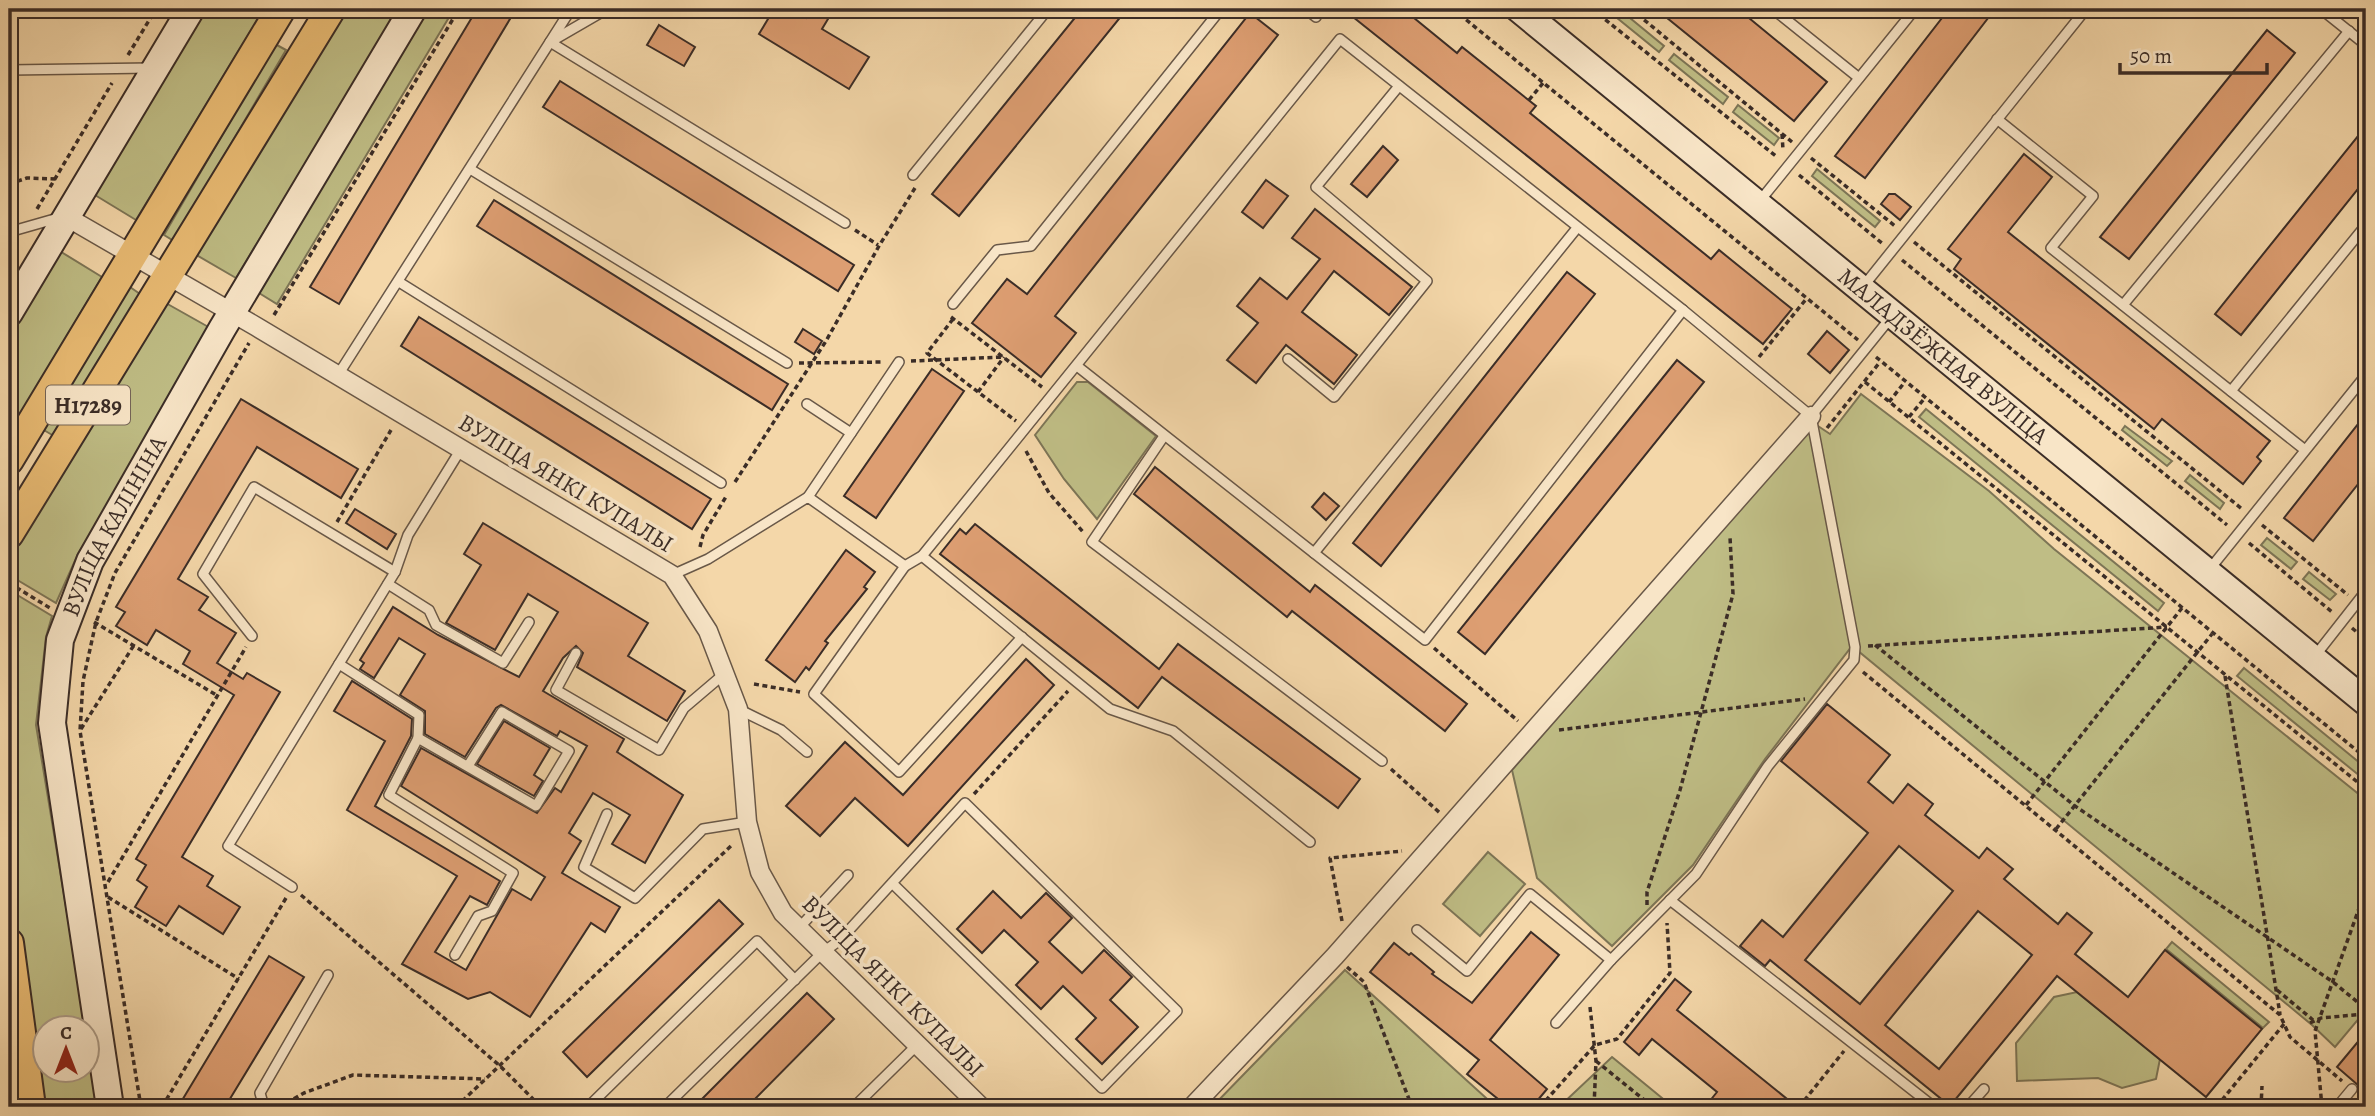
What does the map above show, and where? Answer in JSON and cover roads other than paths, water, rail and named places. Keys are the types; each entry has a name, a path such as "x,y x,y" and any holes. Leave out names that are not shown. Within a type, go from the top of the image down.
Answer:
{"main road":[{"name":"Н17289","path":"9,534 331,9"},
{"name":"Н17289","path":"12,455 276,18"},
{"path":"276,18 307,50"},
{"path":"12,455 48,469"},
{"path":"9,943 32,1107"}],"street":[{"path":"9,313 153,68 191,9"},
{"name":"ВУЛІЦА КАЛІНІНА","path":"110,1107 52,723 60,640 90,561 232,313 413,9"},
{"name":"МАЛАДЗЁЖНАЯ ВУЛІЦА","path":"1519,9 2366,702"},
{"name":"ВУЛІЦА ЯНКІ КУПАЛЫ","path":"65,216 338,375 672,575 708,631 738,709 748,828 760,872 783,913 981,1107"},
{"path":"1192,1107 1341,950 1811,415"}],"lane":[{"path":"338,375 571,9"},
{"path":"550,42 607,9"},
{"path":"913,175 1048,9"},
{"path":"953,304 997,250 1031,246 1221,9"},
{"path":"1306,9 1316,17"},
{"path":"1773,9 1860,78"},
{"path":"1758,203 1914,9"},
{"path":"1861,290 2086,9"},
{"path":"2321,9 2366,45"},
{"path":"2123,305 2349,31"},
{"path":"1022,637 899,772 814,694 905,566 922,556 1026,429 1337,37 1683,310 1811,415 1855,647 1854,660 1768,766 1696,874 1611,960 1556,1023"},
{"path":"550,42 845,223"},
{"path":"9,70 153,68"},
{"path":"1288,359 1334,397 1427,281 1316,187 1399,86"},
{"path":"1997,119 2093,196 2051,248 2305,450"},
{"path":"470,169 787,363"},
{"path":"9,232 65,216"},
{"path":"2231,391 2366,225"},
{"path":"1314,553 1577,228"},
{"path":"399,282 721,483"},
{"path":"1077,366 1425,640 1683,310"},
{"path":"1811,415 1893,315"},
{"path":"672,575 694,565 808,497 899,362"},
{"path":"2207,571 2366,374"},
{"path":"807,404 851,433"},
{"path":"1164,436 1092,542 1382,761"},
{"path":"292,887 228,846 396,572 408,534 461,449"},
{"path":"253,636 202,574 254,487 396,572"},
{"path":"808,497 905,566"},
{"path":"922,556 1110,709 1173,732 1310,842"},
{"path":"388,584 429,611 436,625 503,663 529,622"},
{"path":"2313,658 2366,591"},
{"path":"576,653 556,690 659,750 684,708 724,674"},
{"path":"339,664 419,715 418,738 389,795 513,873 492,911 478,916 455,955"},
{"path":"738,709 781,730 807,752"},
{"path":"418,738 536,806 569,751 502,712 468,766"},
{"path":"666,1107 822,953 840,940 892,883 965,803 1177,1010 1102,1088 892,883"},
{"path":"607,814 584,867 635,898 703,829 748,828"},
{"path":"799,928 848,875"},
{"path":"1417,930 1467,971 1530,894 1611,960"},
{"path":"1670,900 1934,1107"},
{"path":"593,1105 757,941 795,980"},
{"path":"264,1107 260,1093 328,975"},
{"path":"854,1107 917,1045"},
{"path":"1968,1107 1984,1089"},
{"path":"2337,1107 2352,1089"}]}
